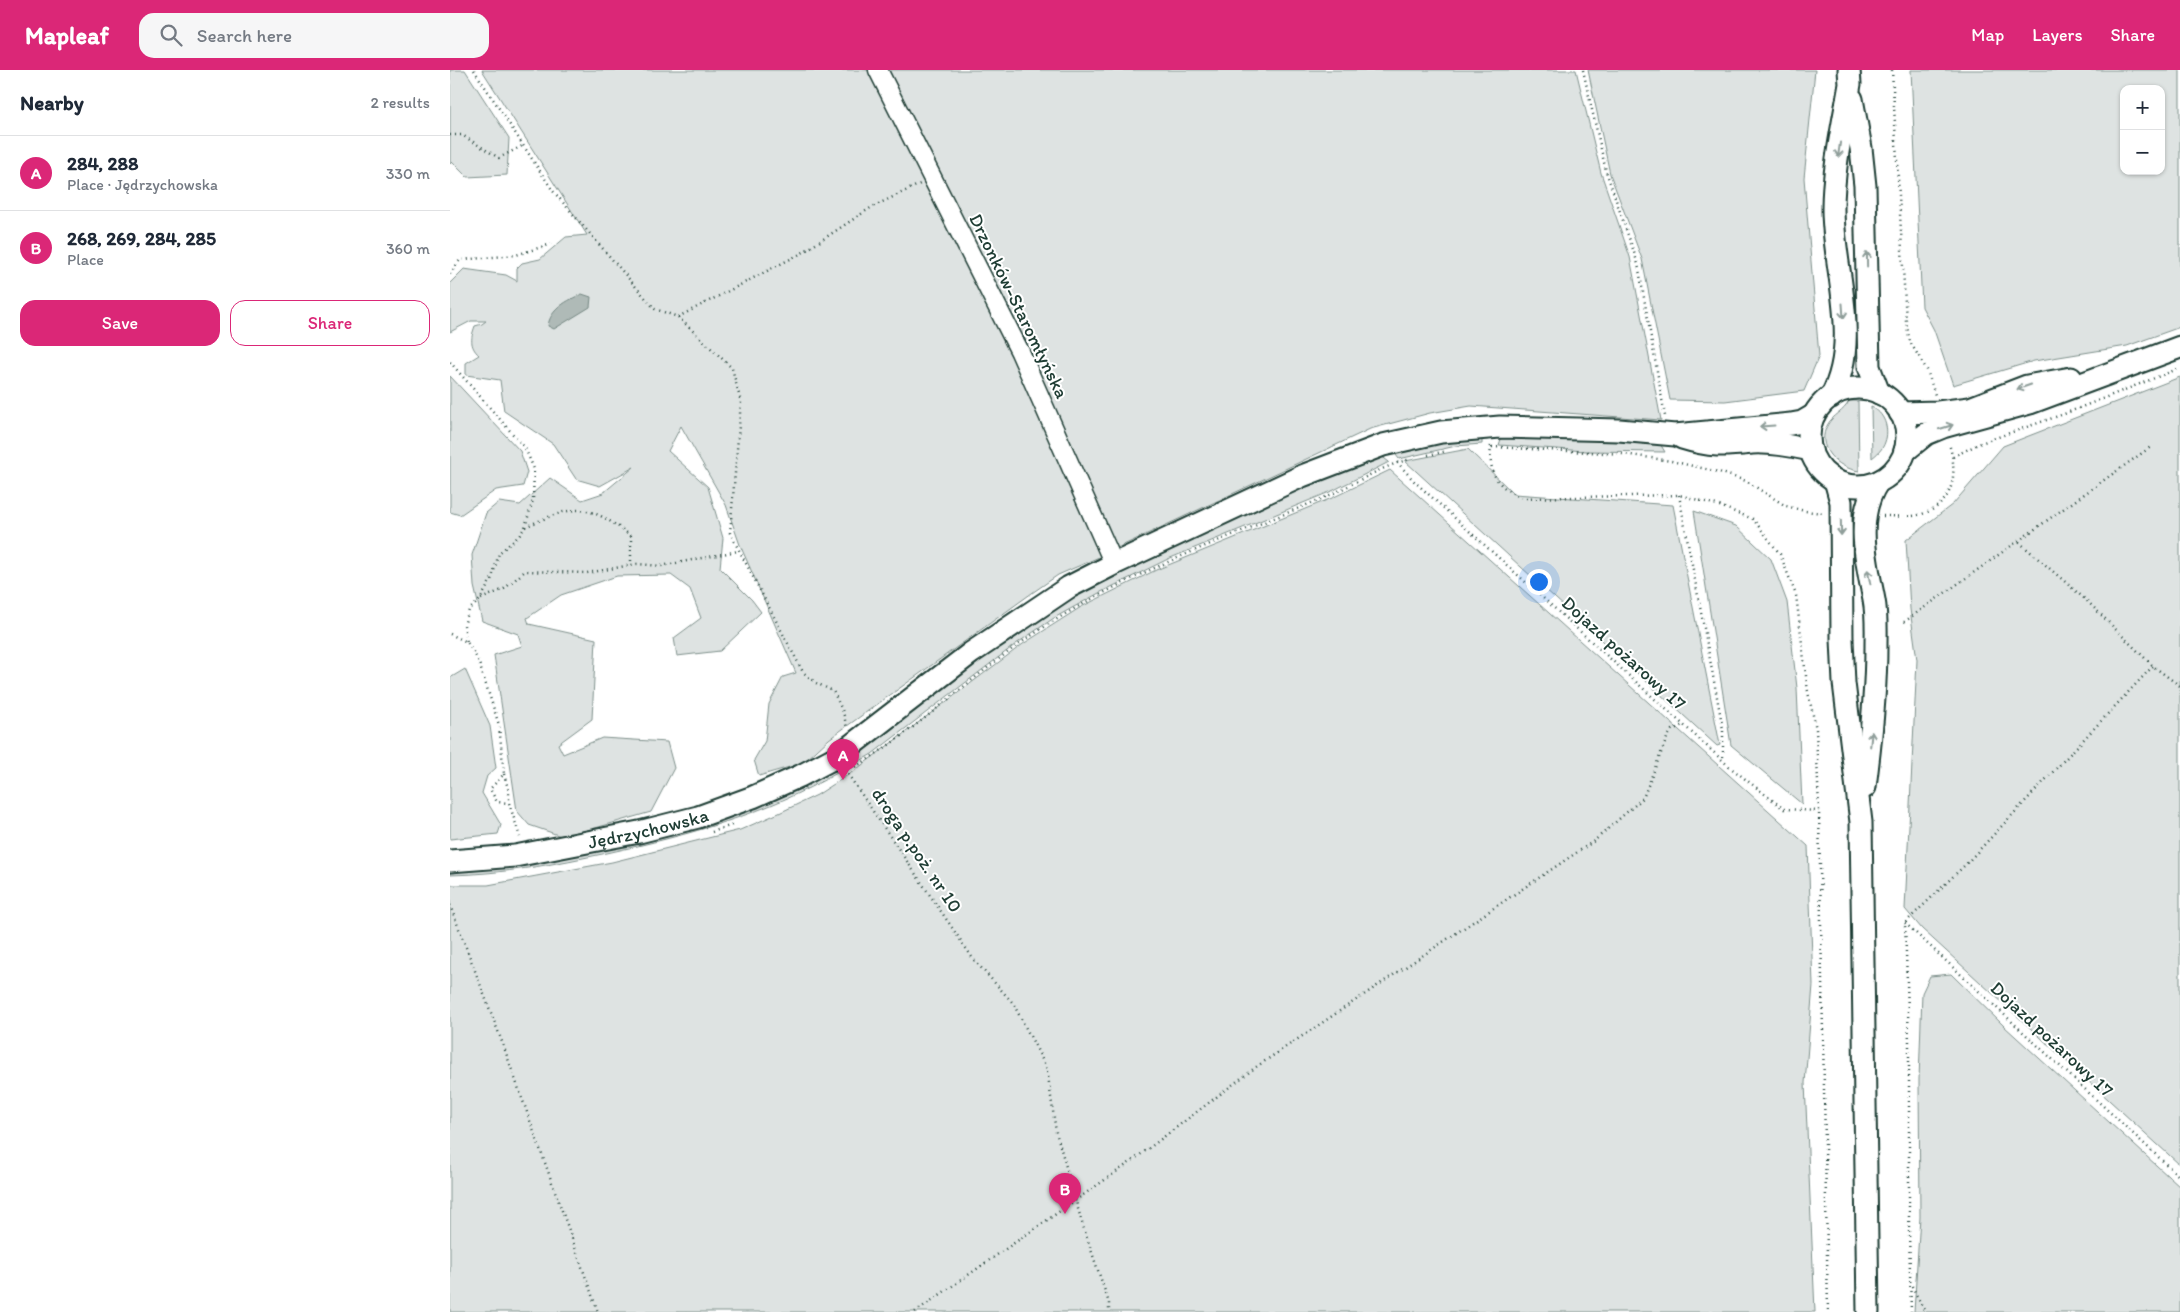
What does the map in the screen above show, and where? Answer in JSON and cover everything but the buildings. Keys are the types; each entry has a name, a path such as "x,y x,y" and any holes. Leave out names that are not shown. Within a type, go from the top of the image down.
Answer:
{"main road":[{"path":"1850,77 1861,148 1864,186 1869,367 1879,393"},
{"path":"1831,397 1843,369 1845,351 1843,304 1834,249 1833,206 1850,77"},
{"path":"1861,822 1871,736 1876,663 1874,602 1865,555 1864,535 1871,495 1878,482 1894,469 1905,451 1941,420 2027,386 2052,380 2106,374 2180,347"},
{"path":"1878,482 1857,486 1835,480 1824,472 1816,462 1811,450 1810,427 1814,415 1822,405 1831,397 1846,390 1856,388 1879,393 1895,405 1900,413 1906,428 1905,451"},
{"path":"1900,413 1941,420"},
{"path":"1672,435 1791,424 1802,422 1814,415"},
{"name":"Jędrzychowska","path":"450,860 525,854 639,832 698,817 753,797 800,776 843,762 972,653 1069,587 1302,476 1383,445 1441,432 1492,437 1619,430 1672,435"},
{"path":"1672,435 1712,446 1782,444 1811,450"},
{"path":"1835,480 1839,489 1841,514 1844,683 1861,822 1868,1312"}],"lane":[{"name":"Drzonków-Staromłyńska","path":"878,70 1020,352 1114,564"}],"path":[{"path":"474,70 522,146 554,191 655,309 678,317 732,368 741,402 730,533 803,672 816,683 833,691 843,712 843,762 890,743 1023,641 1080,605 1180,556 1324,498 1397,462 1414,458"},
{"path":"1582,70 1606,171 1638,264 1672,435"},
{"path":"1867,515 1903,517 1922,514 1942,503 1953,482 1953,456 1927,370 1910,342 1906,322 1892,70"},
{"path":"450,135 462,135 499,158 522,146"},
{"path":"678,317 802,253 872,207 932,178"},
{"path":"450,274 460,260 516,256 552,244"},
{"path":"450,362 525,448 534,469 533,500 524,527 520,536 498,553 492,578 480,600"},
{"path":"1953,456 1978,444 2064,414 2180,368"},
{"path":"1828,1312 1816,729 1808,692 1796,595 1780,554 1753,520 1717,505 1679,495 1523,498 1506,491 1496,477 1489,461 1492,437 1659,459 1720,472 1746,481 1786,506 1796,509 1841,514"},
{"name":"Dojazd pożarowy 17","path":"1383,445 1415,482 1723,760 1784,809 1819,811"},
{"path":"1904,622 2020,542 2152,446"},
{"path":"1422,456 1452,450"},
{"path":"1679,495 1723,729 1723,760"},
{"path":"524,527 558,513 583,509 607,518 631,536 631,565"},
{"path":"2020,542 2086,600 2153,666 2180,686"},
{"path":"525,854 509,804 509,792 504,774 499,725 478,660 467,642 464,626 469,610 480,600 504,589 525,571 587,573 631,565 661,566 738,551"},
{"path":"450,634 467,642"},
{"path":"1911,1312 1909,1232 1910,1042 1904,923 1965,864 2153,666"},
{"path":"915,1312 1132,1161 1256,1067 1594,841 1643,798 1667,738 1672,730 1683,725"},
{"name":"droga p.poż. nr 10","path":"843,762 974,960 1013,1003 1047,1068 1056,1132 1109,1303 1110,1312"},
{"path":"504,774 490,789 497,802 509,804"},
{"path":"720,830 737,823"},
{"path":"450,905 501,1039 598,1312"},
{"name":"Dojazd pożarowy 17","path":"1904,923 2180,1177"},
{"path":"1911,1285 1925,1312"}],"shaded area":[{"path":"450,70 465,70 509,138 507,175 467,177 452,162 450,164"},
{"path":"482,70 873,70 1017,357 1106,554 1058,575 829,739 803,763 759,776 754,760 765,741 769,704 783,677 796,673 740,545 726,505 681,426 668,451 708,487 723,538 720,568 752,600 761,612 720,651 677,656 674,638 701,618 690,589 671,575 617,576 561,595 527,618 529,624 596,639 592,719 558,744 563,754 602,738 667,742 674,768 651,812 564,837 529,825 517,811 494,655 522,646 518,634 482,621 474,586 472,555 486,513 499,502 520,505 550,478 582,500 603,493 634,467 600,486 576,479 553,444 504,411 500,380 466,375 466,363 479,355 472,345 475,326 486,321 471,321 450,332 450,283 464,269 506,275 517,281 517,268 522,263 540,259 566,237 587,235"},
{"path":"883,70 1576,70 1601,173 1630,257 1661,420 1471,406 1430,413 1370,429 1113,550"},
{"path":"1588,70 1815,70 1804,178 1819,356 1804,391 1725,401 1670,400 1642,259 1610,174"},
{"path":"1911,70 2180,70 2180,327 2127,346 2034,361 1953,385 1934,330 1922,307"},
{"path":"582,294 591,297 590,307 554,329 548,326 552,315 560,306"},
{"path":"450,376 520,451 527,472 523,486 496,490 460,515 450,512"},
{"path":"2180,377 2180,1165 1922,929 1905,909 1917,660 1910,609 1906,540 1953,504 2003,446"},
{"path":"1849,401 1858,401 1859,471 1843,466 1836,461 1830,455 1824,441 1824,432 1828,424"},
{"path":"1871,407 1876,409 1882,417 1887,432 1883,447 1872,458"},
{"path":"1502,436 1659,442 1665,452 1586,451 1499,445"},
{"path":"1482,439 1482,444 1456,446 1399,459 1396,455 1396,451 1420,443"},
{"path":"1468,449 1514,494 1673,505 1720,745 1717,746 1405,461"},
{"path":"1380,455 1389,462 1332,491 1168,559 1099,593 1054,618 1016,644 872,754 853,765 848,760 858,750 1048,609 1228,517"},
{"path":"1390,470 1808,846 1813,985 1805,1083 1815,1312 450,1312 450,885 488,885 612,862 740,830 779,813 817,795 854,771 1023,644 1081,607 1156,570 1332,498"},
{"path":"1694,511 1736,526 1771,559 1787,602 1797,688 1802,804 1731,745"},
{"path":"465,669 490,726 496,768 487,776 482,793 501,825 498,834 450,839 450,678"},
{"path":"828,771 839,772 811,787 755,812 698,830 607,853 549,865 490,873 450,875 450,871 480,867"},
{"path":"1951,974 2004,1026 2180,1187 2180,1312 1914,1312 1920,1217 1919,1080 1922,993 1930,976"}],"place":[{"name":"284, 288","path":"843,780"},
{"name":"268, 269, 284, 285","path":"1065,1214"}]}
